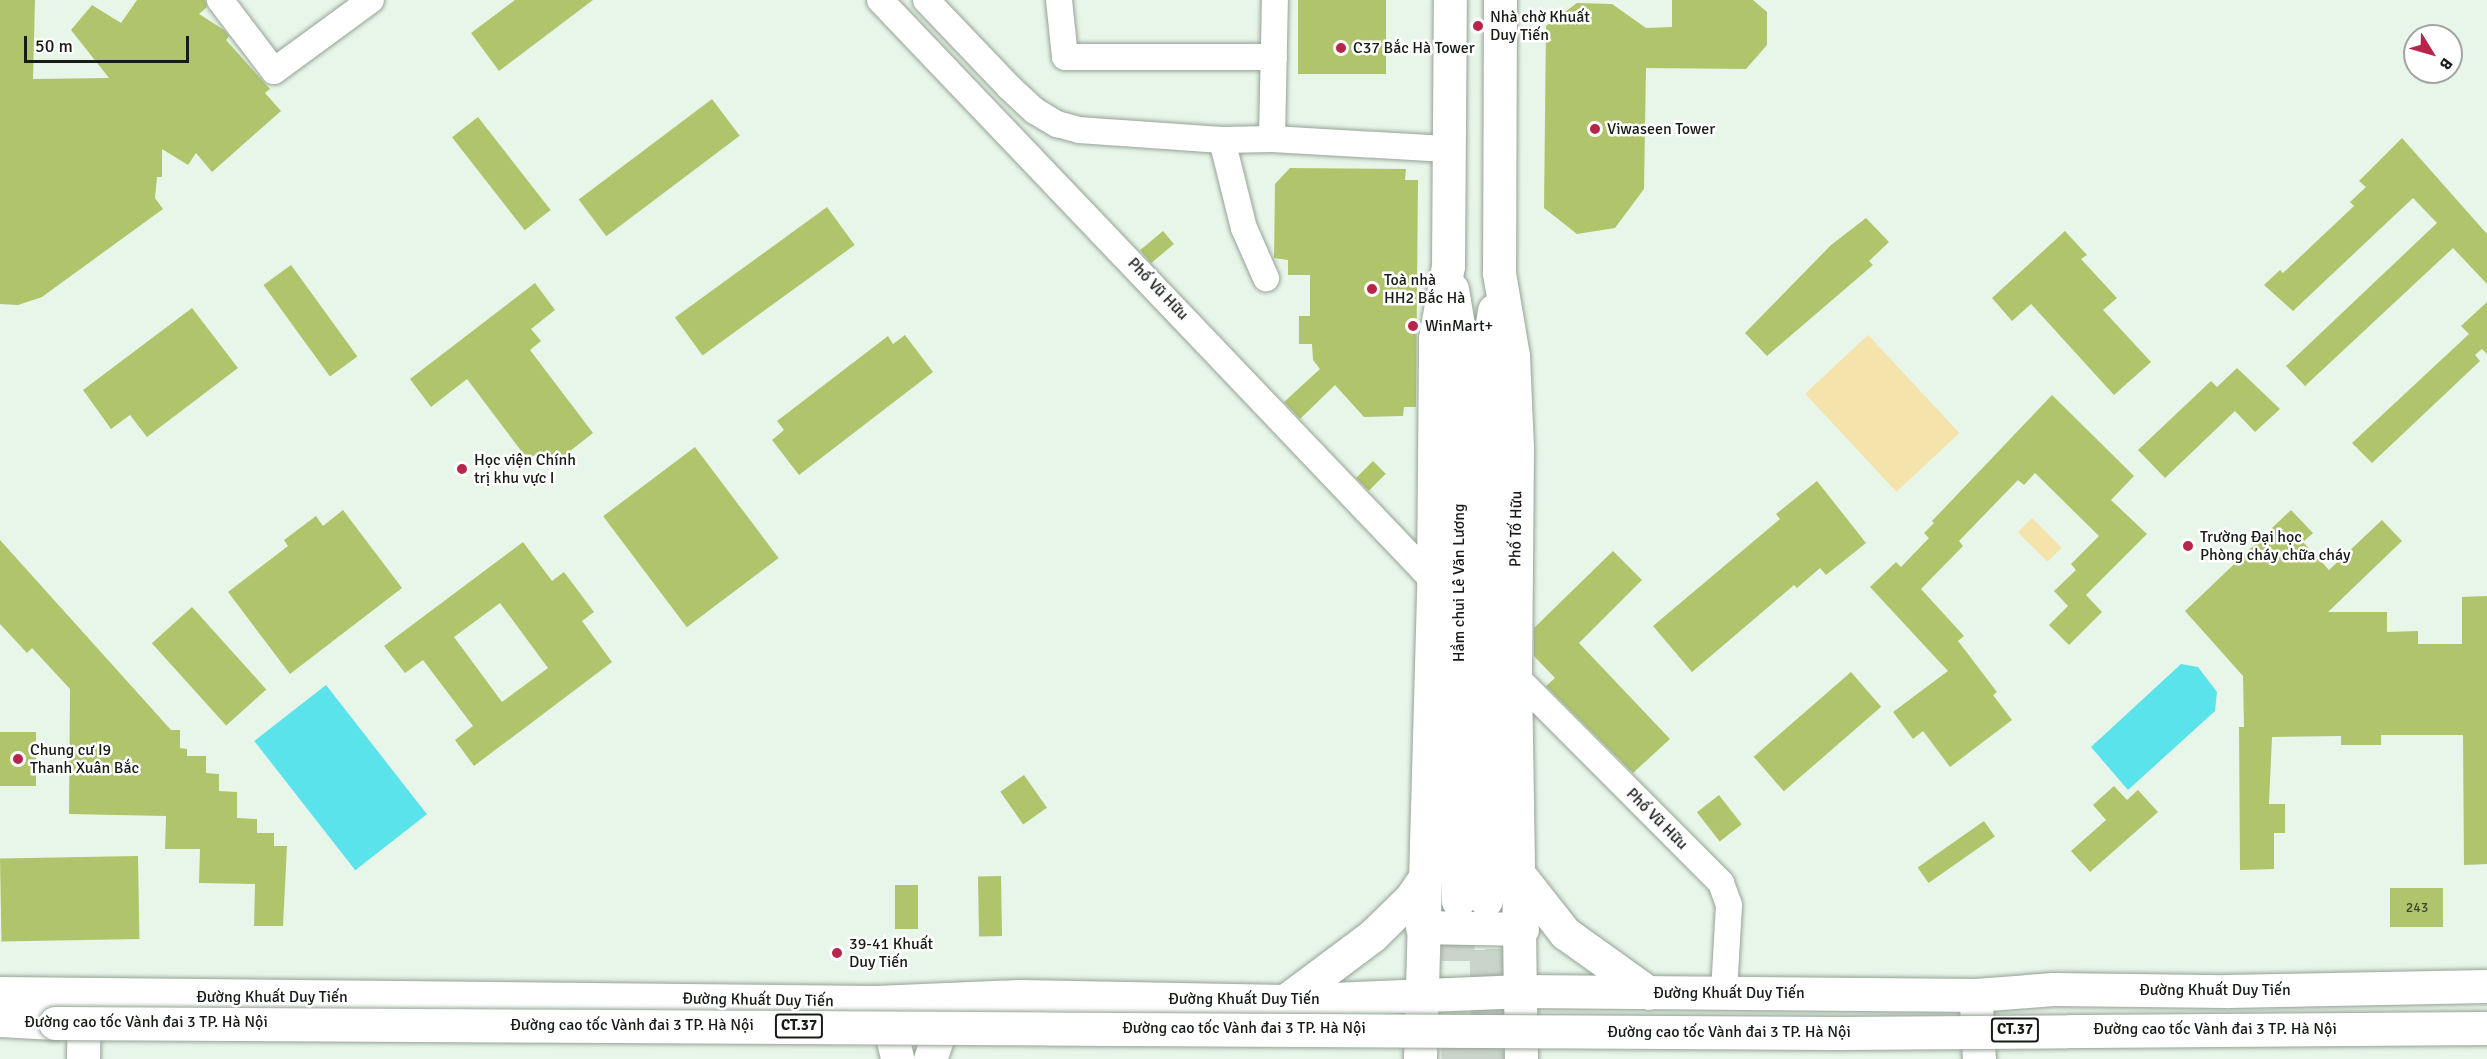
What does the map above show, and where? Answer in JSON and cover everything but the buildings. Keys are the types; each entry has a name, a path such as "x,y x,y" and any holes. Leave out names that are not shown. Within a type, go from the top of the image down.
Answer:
{"main road":[{"path":"1420,1059 1433,580 1431,457 1435,338 1448,266 1447,149 1450,0"},
{"name":"Phố Tố Hữu","path":"1500,0 1499,273 1513,356 1518,449 1515,676 1517,872 1522,929 1521,1059"},
{"name":"Hầm chui Lê Văn Lương","path":"1448,266 1460,337 1472,900 1490,336 1499,273"},
{"path":"1517,872 1564,933 1649,993"},
{"path":"1285,1001 1372,936 1411,898 1426,876"},
{"path":"1422,927 1522,929"},
{"name":"Đường Khuất Duy Tiến","path":"0,993 84,996 876,1002 952,997 1285,1001 1522,991 1976,995 2054,989 2227,991 2487,986"},
{"path":"1976,995 1979,1059"},
{"path":"83,1059 84,996"},
{"path":"930,1059 952,997"},
{"path":"876,1002 889,1023 897,1059"},
{"path":"1543,1030 2027,1009 2487,1008"},
{"name":"Đường cao tốc Vành đai 3 TP. Hà Nội","path":"0,1021 1838,1033 2487,1028"}],"street":[{"path":"220,0 274,71 371,0"},
{"name":"Phố Vũ Hữu","path":"880,0 1433,580"},
{"path":"926,0 1009,87 1035,111 1057,124 1079,130 1222,140 1272,139 1447,149"},
{"path":"1059,0 1065,57 1274,57"},
{"path":"1272,139 1275,0"},
{"path":"1222,140 1244,228 1266,278"},
{"name":"Phố Vũ Hữu","path":"1515,676 1721,884 1729,905 1724,993"}],"shaded area":[{"path":"1868,335 1959,433 1896,492 1805,394"},
{"path":"2032,518 2062,548 2048,562 2018,532"}],"water":[{"path":"2181,664 2198,667 2217,692 2215,711 2128,790 2091,747"},
{"path":"326,685 427,814 355,870 254,741"}],"tunnel":[{"path":"1486,900 1487,1059"},
{"path":"1458,901 1458,1059"}],"place":[{"name":"Nhà chờ Khuất Duy Tiến","path":"1478,26"},
{"name":"C37 Bắc Hà Tower","path":"1341,48"},
{"name":"Viwaseen Tower","path":"1595,129"},
{"name":"Toà nhà HH2 Bắc Hà","path":"1372,289"},
{"name":"WinMart+","path":"1413,326"},
{"name":"Học viện Chính trị khu vực I","path":"462,469"},
{"name":"Trường Đại học Phòng cháy chữa cháy","path":"2188,546"},
{"name":"Chung cư I9 Thanh Xuân Bắc","path":"18,759"},
{"name":"39-41 Khuất Duy Tiến","path":"837,953"}]}
